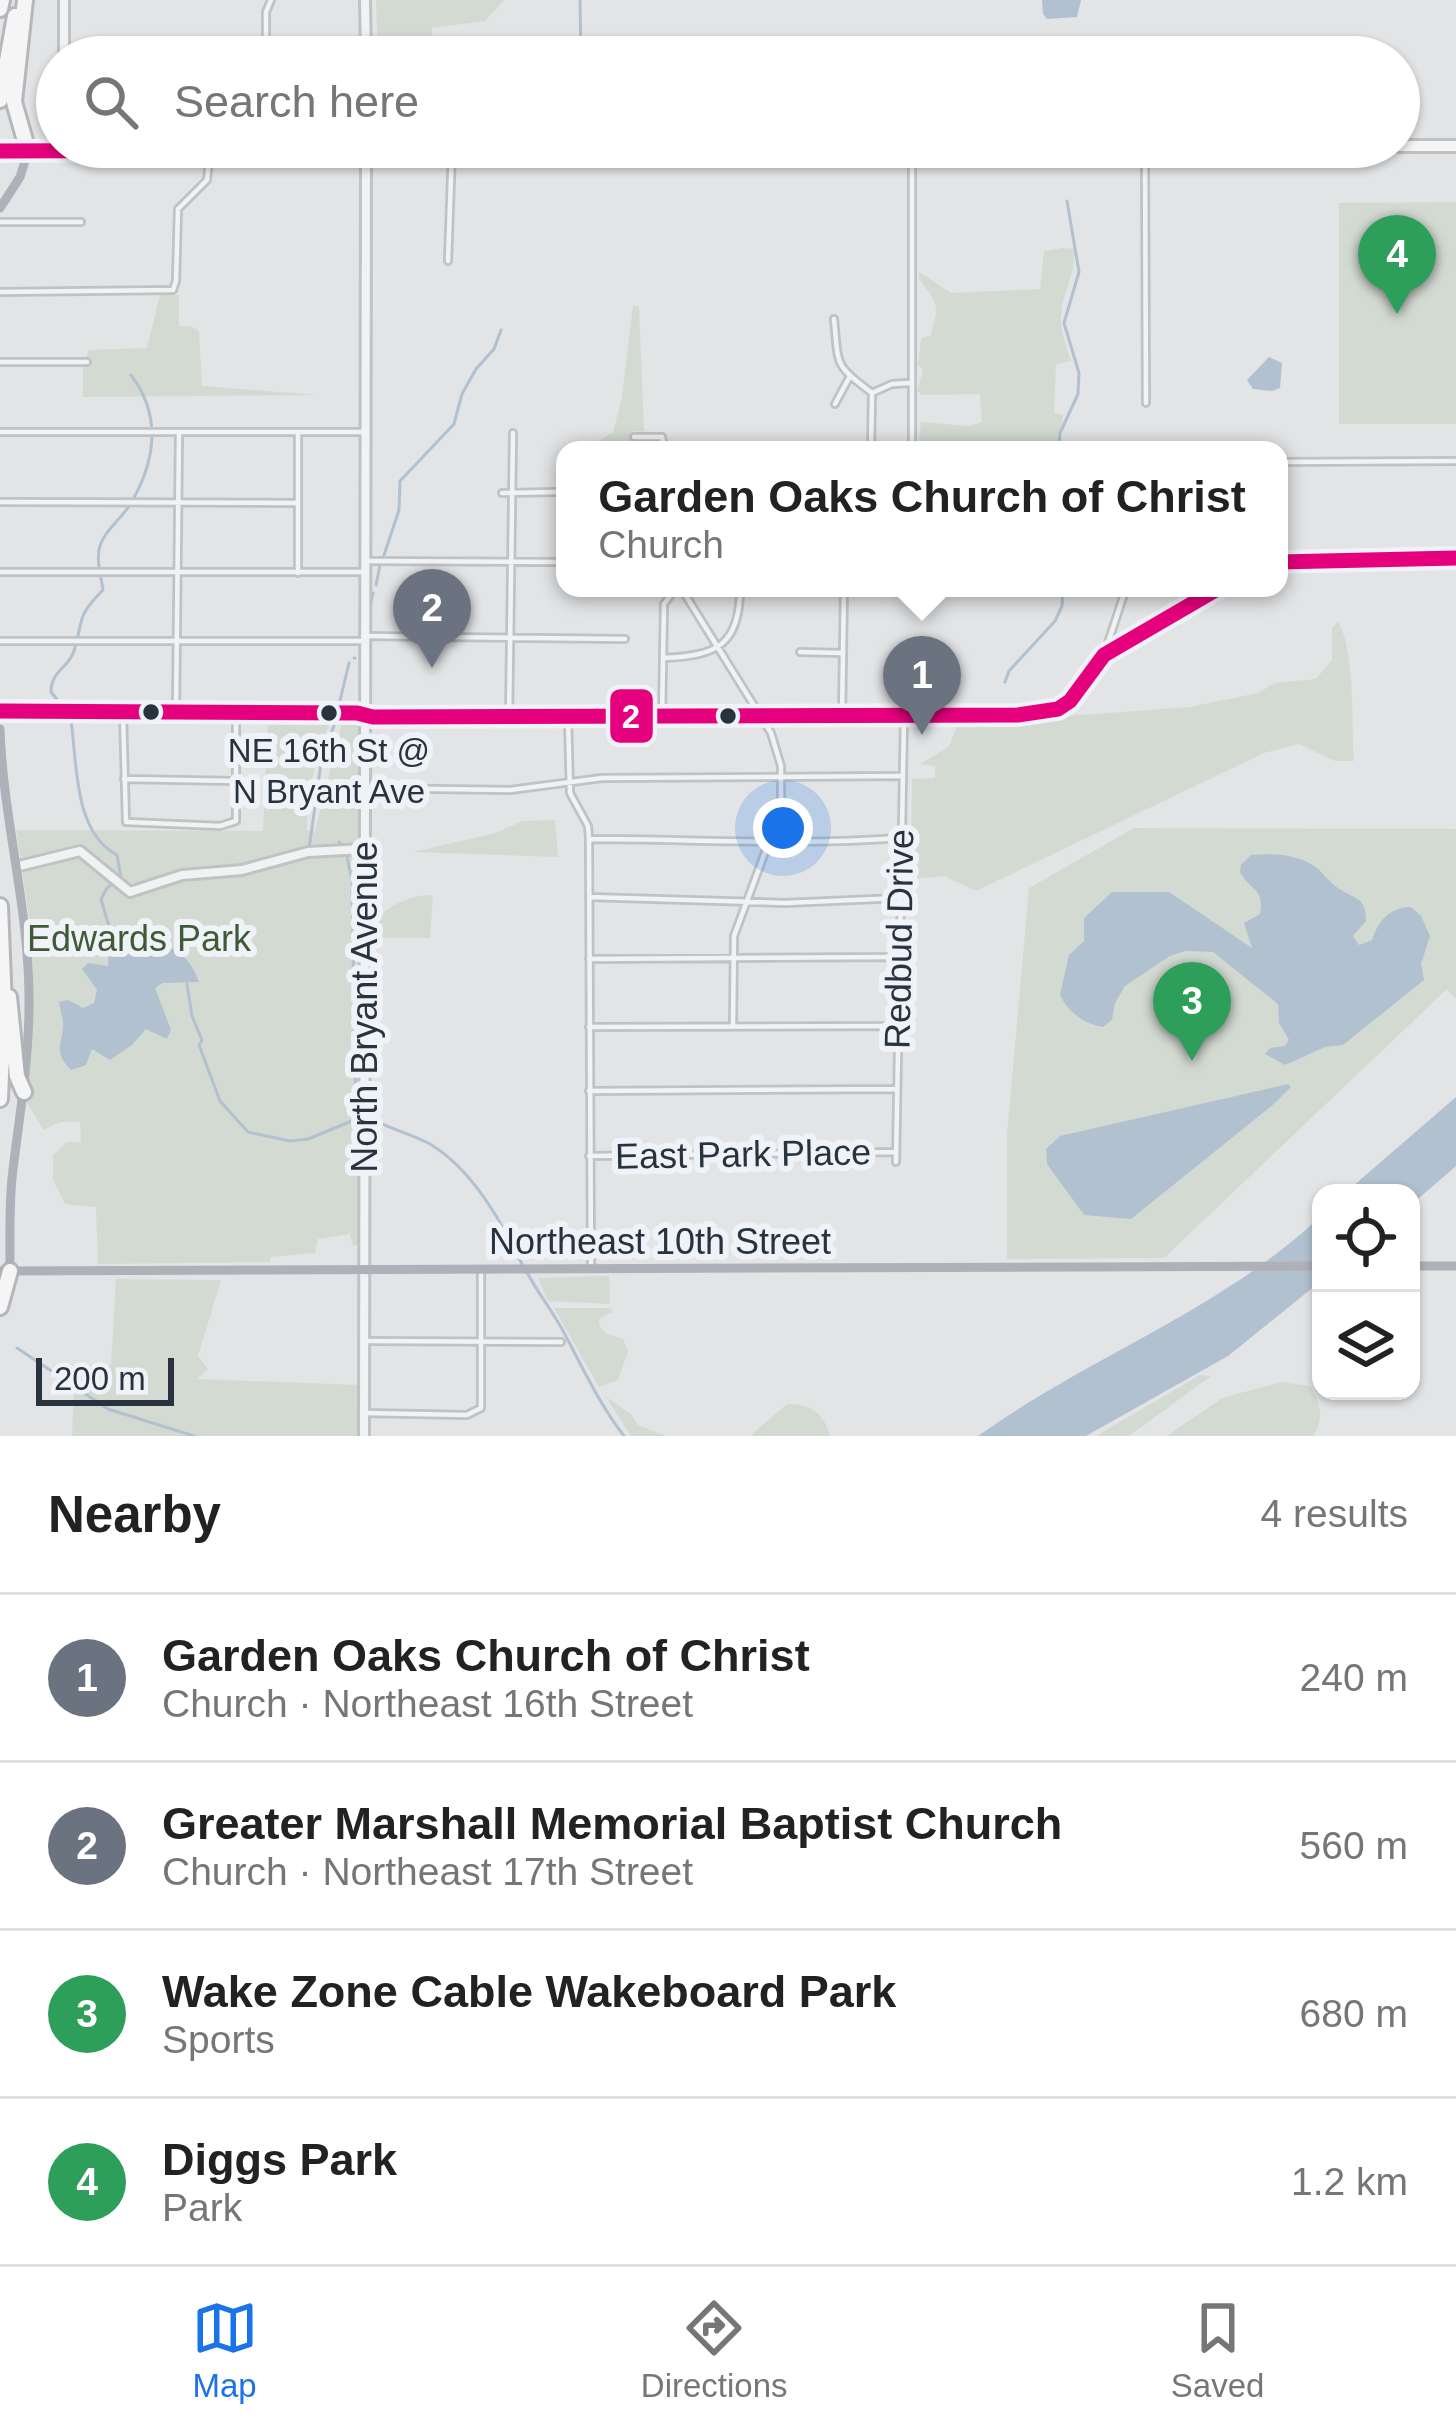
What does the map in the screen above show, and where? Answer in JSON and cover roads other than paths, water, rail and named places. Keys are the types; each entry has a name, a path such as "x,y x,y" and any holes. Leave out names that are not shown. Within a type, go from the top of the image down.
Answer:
{"highway":[{"path":"0,100 22,0"},
{"path":"22,0 6,117 28,151"},
{"path":"0,906 4,977 0,1099"},
{"path":"4,977 13,1011 17,1076 24,1092"},
{"path":"0,1307 5,1270"}],"main road":[{"path":"1420,145 1452,143"},
{"path":"0,208 4,188 20,177 28,151"},
{"path":"2,152 36,151"},
{"path":"0,729 29,980 24,1092 5,1270"},
{"name":"Northeast 10th Street","path":"5,1270 1312,1266"},
{"path":"1420,1266 1456,1266"}],"street":[{"path":"64,0 64,36"},
{"path":"365,0 366,36"},
{"path":"268,36 270,1"},
{"path":"0,292 172,290 178,209 207,180 208,168"},
{"name":"North Bryant Avenue","path":"364,1436 366,168"},
{"path":"448,261 451,168"},
{"path":"912,168 912,441"},
{"path":"1145,168 1146,403"},
{"path":"0,222 81,222"},
{"path":"834,320 838,360 849,378 872,393"},
{"path":"0,362 87,362"},
{"path":"835,404 849,378"},
{"path":"872,393 909,383"},
{"path":"871,441 872,393"},
{"path":"0,432 364,432"},
{"path":"298,432 298,573"},
{"path":"176,713 179,433"},
{"path":"509,718 513,433"},
{"path":"634,437 662,437 663,441"},
{"path":"1288,462 1456,461"},
{"path":"502,494 555,492"},
{"path":"0,502 298,503"},
{"path":"1288,562 1456,558"},
{"path":"0,572 298,573 556,562"},
{"path":"662,718 664,604 669,597"},
{"path":"686,597 771,733 782,777 781,809 736,925 731,958 733,1026"},
{"path":"663,658 696,655 718,645 737,628 739,597"},
{"path":"842,717 844,597"},
{"path":"0,711 509,718 1018,715 1070,701 1104,655 1123,597"},
{"path":"1104,655 1204,597"},
{"path":"0,641 625,639"},
{"path":"800,652 843,653"},
{"path":"123,712 126,822 231,825 236,821 236,714"},
{"name":"Redbud Drive","path":"896,1162 904,717"},
{"path":"568,718 570,793 588,826 589,838 591,1268"},
{"path":"363,788 510,790 620,778 900,776"},
{"path":"124,779 236,781"},
{"path":"589,838 819,844 900,838"},
{"path":"19,866 80,851 126,891 136,892 182,875 242,870 308,852 363,849"},
{"path":"589,898 745,902 899,898"},
{"path":"589,958 897,957"},
{"path":"589,1027 898,1026"},
{"path":"589,1091 897,1089"},
{"name":"East Park Place","path":"589,1156 896,1152"},
{"path":"364,1413 467,1415 481,1408 482,1270"},
{"path":"364,1341 561,1342"}],"water":[{"path":"1042,0 1081,0 1077,17 1047,19"},
{"path":"1269,357 1282,363 1280,388 1253,389 1247,380"},
{"path":"1251,855 1302,860 1358,900 1366,921 1353,936 1359,945 1372,940 1391,913 1411,907 1430,936 1421,964 1424,980 1343,1045 1325,1047 1285,1065 1265,1054 1289,1040 1279,1023 1278,1004 1213,952 1170,956 1125,986 1112,1020 1103,1027 1083,1020 1068,1007 1060,995 1069,955 1084,941 1084,918 1112,892 1169,892 1252,948 1244,923 1260,914 1260,899 1240,872"},
{"path":"110,930 134,945 175,950 190,963 199,982 163,983 155,988 171,1030 167,1039 146,1029 110,1060 92,1049 86,1065 71,1070 60,1051 59,1002 68,1000 83,1008 94,1003 97,990 82,969 88,963 108,966"},
{"path":"1291,1087 1275,1103 1131,1219 1084,1215 1047,1164 1046,1149 1060,1136"},
{"path":"1456,1097 1456,1166 1420,1197 1420,1184 1355,1184"},
{"path":"1312,1224 1312,1288 1228,1356 1086,1436 978,1436 1198,1306"}],"waterway":[{"path":"580,0 581,36"},
{"path":"1060,441 1078,394 1079,373 1064,323 1079,272 1067,201"},
{"path":"383,558 399,510 400,481 454,424 462,394 494,349 501,330"},
{"path":"63,707 51,692 52,685 72,657 85,612 103,590 99,548 138,490 149,457 148,407 131,375"},
{"path":"376,585 380,565"},
{"path":"370,607 373,593"},
{"path":"1005,682 1009,671 1055,621 1062,597"},
{"path":"338,709 349,663"},
{"path":"70,714 84,811 102,844 117,855 121,877 101,899 110,930"},
{"path":"309,849 321,763 337,717"},
{"path":"346,852 351,876"},
{"path":"352,883 356,1119"},
{"path":"187,984 202,1040 199,1045 220,1101 248,1132 290,1141 308,1139 359,1118"},
{"path":"369,1117 430,1144 459,1167 495,1214 522,1264"},
{"path":"527,1272 624,1436"},
{"path":"17,1348 108,1409 194,1436"}],"place":[{"name":"Diggs Park","path":"1397,314"},
{"name":"Greater Marshall Memorial Baptist Church","path":"432,668"},
{"name":"NE 16th St @ N Bryant Ave","path":"329,713"},
{"name":"Garden Oaks Church of Christ","path":"922,735"},
{"name":"Wake Zone Cable Wakeboard Park","path":"1192,1061"}],"park label":[{"name":"Edwards Park","path":"139,938"}]}
